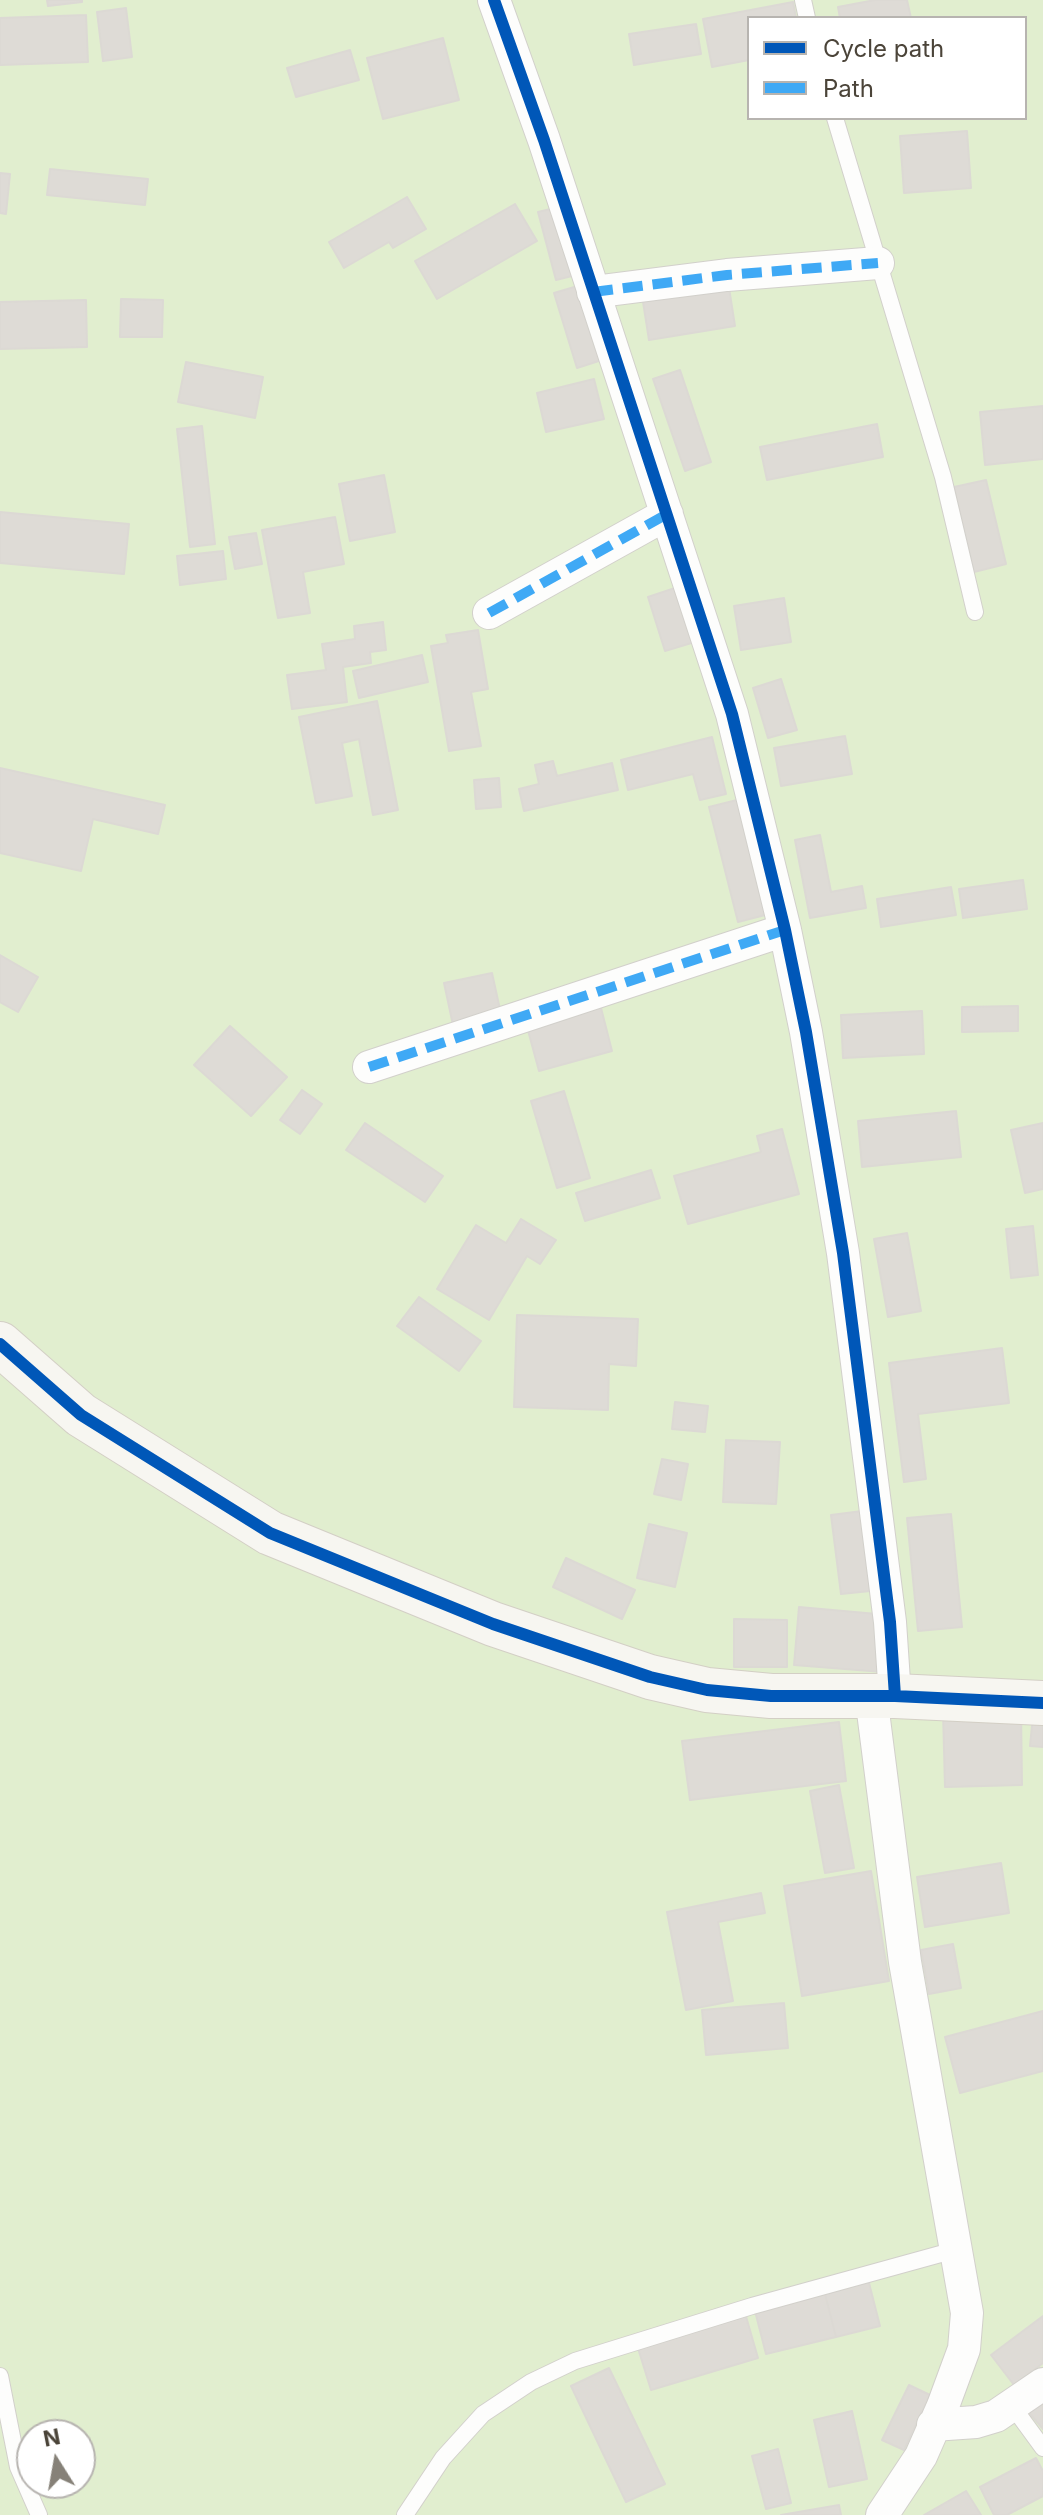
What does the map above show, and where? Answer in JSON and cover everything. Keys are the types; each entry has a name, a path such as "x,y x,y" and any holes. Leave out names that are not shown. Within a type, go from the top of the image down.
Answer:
{"street":[{"path":"494,0 732,714 785,930 806,1032 843,1253 890,1622 883,1696 905,1962 967,2332 955,2375 921,2456 882,2515"},
{"path":"593,292 727,275 878,263"},
{"path":"489,613 667,514"},
{"path":"369,1067 785,930"},
{"path":"0,1344 81,1415 270,1533 479,1618 650,1677 707,1690 771,1696 883,1696 1043,1703"},
{"path":"933,2425 976,2422 1013,2407 1043,2384"}],"lane":[{"path":"836,120 943,477 975,612"},
{"path":"405,2515 443,2458 483,2414 531,2382 575,2361 752,2306 955,2250"},
{"path":"0,2376 18,2467 39,2515"},
{"path":"1013,2407 1043,2448"}],"green space":[{"path":"0,0 1043,0 1043,2515 0,2515"}],"building":[{"path":"47,0 82,0 82,2 48,6"},
{"path":"875,0 907,0 911,16 840,16 838,7"},
{"path":"793,2 796,16 747,16 747,60 712,67 703,19"},
{"path":"126,8 132,57 103,61 97,12"},
{"path":"86,15 88,62 0,65 0,18"},
{"path":"696,24 701,54 634,65 629,34"},
{"path":"443,38 459,100 383,119 367,58"},
{"path":"350,50 359,80 296,97 287,68"},
{"path":"967,131 971,188 904,193 900,136"},
{"path":"50,169 148,179 145,205 47,195"},
{"path":"0,173 10,174 6,214 0,213"},
{"path":"407,197 426,229 393,248 389,242 344,268 329,242"},
{"path":"515,204 537,241 437,299 415,261"},
{"path":"563,206 580,274 556,280 538,212"},
{"path":"727,275 735,326 649,340 641,289"},
{"path":"581,285 605,359 577,368 554,293"},
{"path":"121,299 163,300 162,337 120,337"},
{"path":"86,300 87,347 0,349 0,302"},
{"path":"186,362 263,377 255,418 178,402"},
{"path":"680,370 711,462 685,471 653,379"},
{"path":"594,379 604,419 546,432 537,393"},
{"path":"1043,406 1043,459 985,465 980,412"},
{"path":"877,424 883,457 767,480 760,447"},
{"path":"202,426 215,544 190,547 177,429"},
{"path":"384,475 395,532 350,541 339,484"},
{"path":"986,480 1006,564 974,572 954,487"},
{"path":"0,512 129,524 124,574 0,563"},
{"path":"335,517 344,564 303,572 310,613 278,618 262,530"},
{"path":"256,533 262,564 235,569 229,537"},
{"path":"223,551 226,579 180,585 177,556"},
{"path":"681,586 698,641 665,651 648,597"},
{"path":"784,598 791,642 741,650 734,606"},
{"path":"383,622 386,650 370,652 371,663 343,667 347,702 292,709 287,675 326,670 322,644 355,639 354,626"},
{"path":"478,630 488,689 471,692 481,746 449,751 431,646 448,643 446,635"},
{"path":"422,655 428,682 359,698 353,671"},
{"path":"781,679 797,730 768,738 753,688"},
{"path":"377,701 398,810 373,815 359,739 342,743 352,796 316,803 299,717"},
{"path":"845,736 852,774 781,786 774,748"},
{"path":"712,737 726,794 700,800 693,774 628,790 621,760"},
{"path":"553,761 557,776 612,763 618,790 524,811 519,789 539,784 535,765"},
{"path":"0,768 165,805 158,834 93,819 81,871 0,853"},
{"path":"499,778 501,807 476,809 474,780"},
{"path":"741,799 769,914 738,922 709,807"},
{"path":"820,835 831,892 862,886 866,908 810,918 795,840"},
{"path":"1023,880 1027,909 963,918 959,889"},
{"path":"951,887 956,915 881,927 877,899"},
{"path":"0,955 38,977 18,1012 0,1002"},
{"path":"492,973 501,1014 453,1025 444,983"},
{"path":"600,1004 612,1051 539,1071 526,1023"},
{"path":"1018,1006 1018,1031 962,1032 962,1007"},
{"path":"922,1011 924,1054 843,1058 841,1015"},
{"path":"230,1026 287,1077 251,1116 194,1065"},
{"path":"302,1090 322,1104 300,1134 280,1120"},
{"path":"564,1091 590,1178 557,1188 531,1101"},
{"path":"956,1111 961,1157 862,1167 858,1121"},
{"path":"365,1123 443,1176 425,1202 346,1150"},
{"path":"1043,1123 1043,1189 1025,1193 1011,1130"},
{"path":"782,1129 799,1194 688,1224 674,1176 761,1152 757,1136"},
{"path":"651,1170 660,1198 585,1221 576,1193"},
{"path":"521,1219 556,1240 540,1264 527,1256 489,1320 437,1289 476,1225 506,1243"},
{"path":"1033,1226 1038,1275 1011,1278 1006,1229"},
{"path":"907,1233 921,1311 888,1317 874,1239"},
{"path":"419,1297 481,1341 459,1371 397,1326"},
{"path":"517,1315 638,1319 636,1366 609,1364 608,1410 514,1407"},
{"path":"1002,1348 1009,1403 918,1414 926,1479 904,1482 889,1363"},
{"path":"675,1402 708,1406 705,1432 672,1429"},
{"path":"726,1440 780,1442 776,1504 723,1502"},
{"path":"662,1459 688,1464 681,1500 654,1494"},
{"path":"870,1510 880,1590 841,1594 831,1515"},
{"path":"951,1514 962,1627 918,1631 907,1518"},
{"path":"649,1524 687,1533 675,1587 637,1578"},
{"path":"566,1558 635,1590 622,1619 553,1587"},
{"path":"799,1607 888,1615 883,1672 794,1665"},
{"path":"734,1619 787,1620 787,1667 734,1667"},
{"path":"1021,1711 1022,1785 945,1787 943,1712"},
{"path":"1033,1715 1043,1716 1043,1747 1030,1746"},
{"path":"839,1722 846,1781 690,1800 682,1741"},
{"path":"839,1785 854,1868 825,1873 810,1791"},
{"path":"1001,1863 1009,1913 925,1927 917,1877"},
{"path":"871,1871 889,1981 802,1996 784,1886"},
{"path":"761,1893 765,1913 718,1922 733,2001 686,2010 667,1912"},
{"path":"953,1944 961,1988 929,1994 921,1950"},
{"path":"784,2003 788,2048 706,2055 702,2010"},
{"path":"1043,2011 1043,2071 960,2093 945,2037"},
{"path":"868,2279 880,2326 836,2337 824,2290"},
{"path":"824,2290 836,2337 766,2354 754,2307"},
{"path":"745,2313 758,2358 651,2390 637,2345"},
{"path":"1043,2316 1043,2363 1014,2385 991,2355"},
{"path":"609,2368 665,2484 626,2502 571,2386"},
{"path":"909,2385 930,2395 904,2450 882,2440"},
{"path":"1043,2392 1043,2429 1025,2408"},
{"path":"852,2411 867,2479 829,2487 814,2420"},
{"path":"778,2449 791,2503 766,2509 752,2456"},
{"path":"1036,2458 1043,2471 1043,2496 1007,2515 994,2515 980,2487"},
{"path":"966,2491 981,2515 924,2515"},
{"path":"839,2505 841,2515 781,2515"}],"marked path":[{"path":"593,292 727,275 878,263"},
{"path":"489,613 667,514"},
{"path":"369,1067 785,930"}],"cycle path":[{"path":"494,0 544,140 732,714 785,930 806,1032 843,1253 890,1622 895,1696"},
{"path":"0,1344 81,1415 270,1533 493,1624 650,1677 707,1690 771,1696 895,1696 1043,1703"}]}
